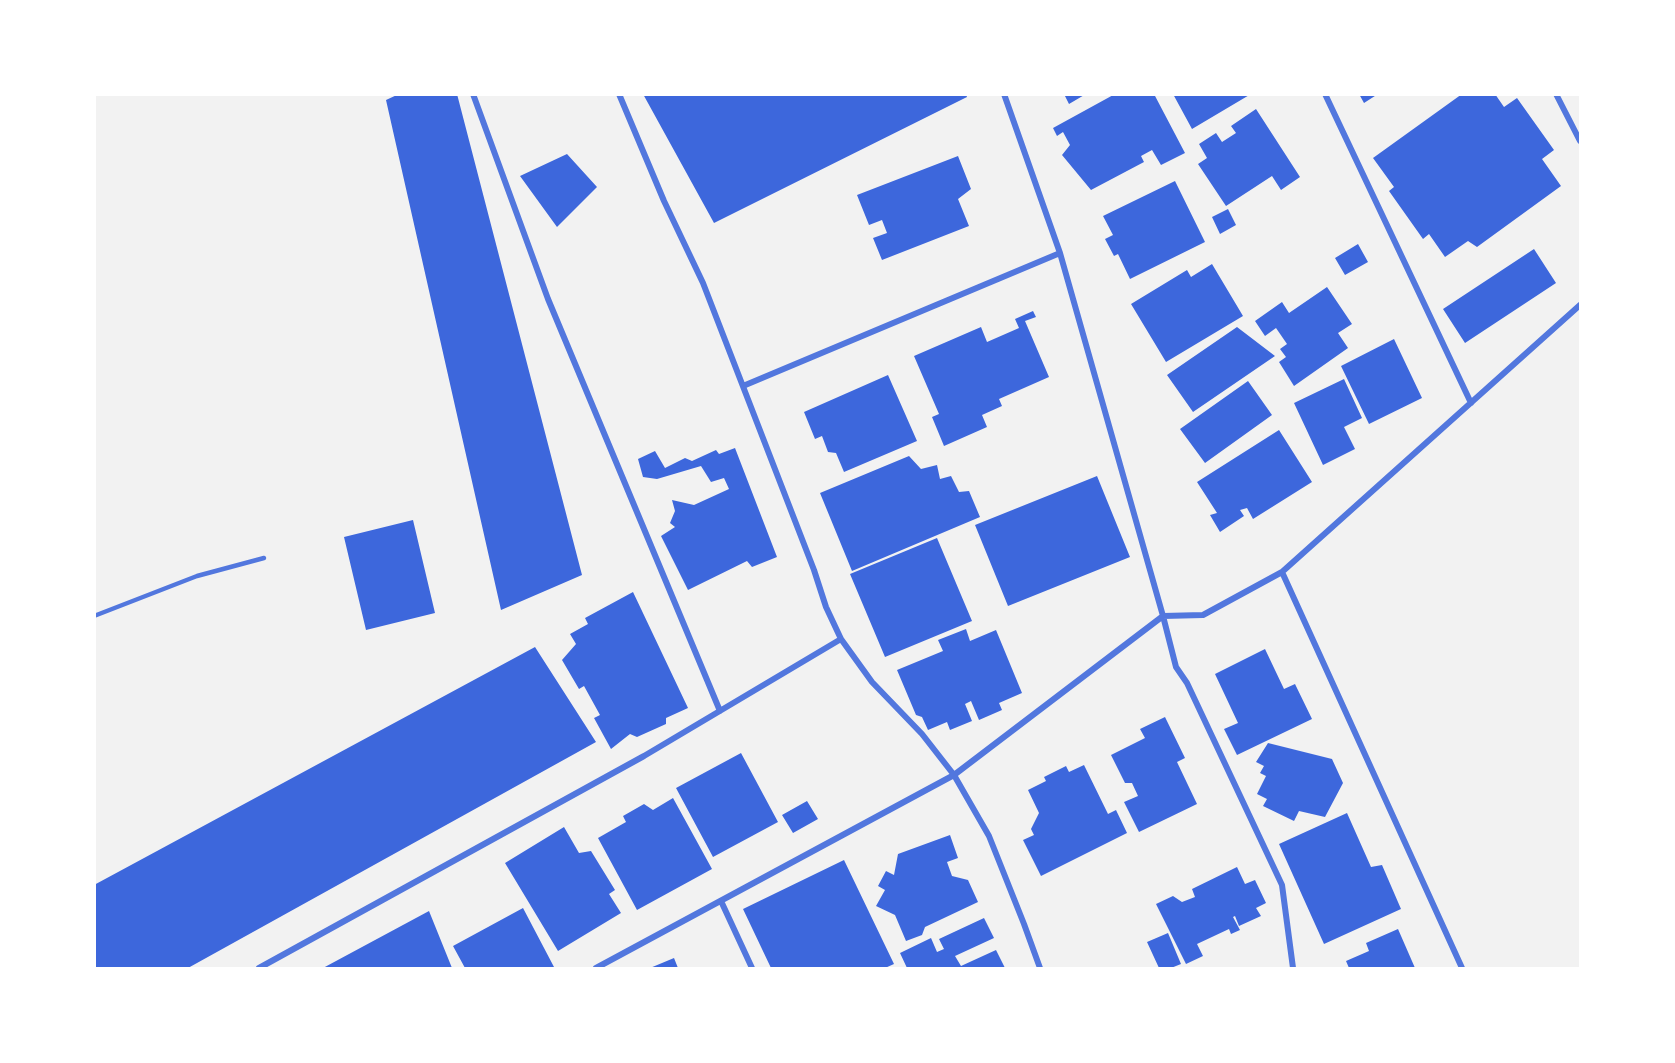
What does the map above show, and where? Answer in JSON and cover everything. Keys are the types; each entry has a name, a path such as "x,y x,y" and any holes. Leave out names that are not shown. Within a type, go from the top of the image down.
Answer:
{"street":[{"path":"473,94 548,299 720,711"},
{"path":"619,94 664,201 703,283 826,607 841,639 872,682 922,735 954,775 990,836 1040,969"},
{"path":"1004,94 1060,253 1176,667 1187,683 1282,885 1293,969"},
{"path":"1325,94 1471,403"},
{"path":"1556,94 1581,141"},
{"path":"743,386 1060,253"},
{"path":"596,969 954,775 1163,616 1203,615 1282,572 1581,305"},
{"path":"1282,572 1462,969"},
{"path":"259,969 644,756 841,639"},
{"path":"721,901 752,969"}],"lane":[{"path":"94,616 197,576 264,558"}],"building":[{"path":"399,94 457,94 582,575 501,610 386,100"},
{"path":"643,94 966,94 967,97 714,223"},
{"path":"1064,94 1086,94 1069,104"},
{"path":"1115,94 1154,94 1185,153 1161,165 1152,150 1141,156 1144,162 1091,190 1062,155 1070,145 1063,132 1057,136 1053,128"},
{"path":"1173,94 1251,94 1192,129"},
{"path":"1359,94 1378,94 1364,103"},
{"path":"1462,94 1495,94 1504,107 1517,98 1554,150 1542,159 1561,186 1477,247 1468,241 1445,257 1429,234 1423,239 1389,191 1394,187 1373,158"},
{"path":"1256,109 1300,177 1281,190 1272,176 1226,206 1198,164 1207,158 1199,144 1216,133 1222,142 1236,133 1231,126"},
{"path":"567,154 597,187 557,227 520,176"},
{"path":"958,156 971,189 958,199 969,226 882,260 873,238 887,233 882,220 869,225 857,195"},
{"path":"1175,181 1205,242 1130,279 1118,254 1114,256 1105,239 1113,235 1103,216"},
{"path":"1228,209 1236,225 1220,234 1212,217"},
{"path":"1358,244 1368,262 1345,275 1335,258"},
{"path":"1534,249 1556,283 1465,343 1443,309"},
{"path":"1212,264 1243,316 1166,362 1131,304 1187,270 1191,277"},
{"path":"1327,287 1352,324 1338,333 1348,348 1294,386 1279,362 1286,357 1280,349 1287,344 1276,328 1265,336 1255,321 1282,302 1289,313"},
{"path":"1033,311 1036,317 1025,321 1049,377 999,399 1002,406 982,415 987,427 944,446 932,417 939,414 914,356 981,327 987,342 1019,328 1015,319"},
{"path":"1237,327 1275,356 1193,412 1167,375"},
{"path":"1394,339 1422,398 1369,424 1341,366"},
{"path":"888,375 917,441 844,472 836,453 828,452 822,436 815,439 804,412"},
{"path":"1344,379 1362,418 1344,427 1355,449 1323,465 1294,403"},
{"path":"1248,381 1272,415 1205,463 1180,429"},
{"path":"1279,430 1312,482 1253,519 1247,508 1240,510 1244,516 1220,532 1210,515 1217,513 1197,482"},
{"path":"735,448 777,557 752,567 747,561 688,590 661,536 675,527 670,523 675,511 672,500 694,505 729,489 724,478 711,482 701,466 657,479 643,477 638,459 655,451 665,468 685,458 692,461 716,450 719,454"},
{"path":"909,456 921,469 937,465 940,479 951,476 959,492 969,491 980,517 852,571 820,493"},
{"path":"1097,476 1130,557 1008,606 975,525"},
{"path":"413,520 435,613 366,630 344,537"},
{"path":"937,538 972,621 885,657 850,574"},
{"path":"633,592 688,708 666,718 666,724 637,737 630,734 611,749 594,718 600,715 584,686 579,689 562,660 576,644 570,634 588,624 585,618"},
{"path":"966,629 970,641 996,630 1022,693 999,703 1002,710 979,720 971,701 965,704 972,721 950,730 947,722 928,730 922,717 916,715 897,670 943,651 938,640"},
{"path":"535,647 596,742 188,968 94,968 94,885"},
{"path":"1265,649 1284,689 1295,684 1312,719 1237,755 1224,729 1238,723 1215,674"},
{"path":"1165,717 1185,758 1177,762 1197,804 1139,832 1124,802 1138,796 1132,783 1125,783 1111,755 1145,738 1140,729"},
{"path":"1268,743 1332,759 1343,783 1325,817 1299,811 1294,821 1263,806 1267,799 1257,794 1266,776 1260,773 1264,766 1256,762"},
{"path":"741,753 778,822 713,857 676,788"},
{"path":"1084,765 1108,814 1116,810 1127,833 1041,876 1023,840 1034,835 1031,829 1039,813 1028,790 1046,781 1044,777 1066,766 1069,772"},
{"path":"673,798 712,869 637,910 598,838 626,822 623,816 644,804 653,810"},
{"path":"807,801 818,819 793,833 782,815"},
{"path":"1347,813 1371,867 1382,865 1401,909 1324,944 1279,844"},
{"path":"564,827 579,853 591,851 615,890 609,894 621,913 558,951 505,863"},
{"path":"950,835 958,858 947,862 952,876 968,880 978,902 925,927 922,935 906,941 895,915 876,906 885,890 878,886 886,871 894,875 898,854"},
{"path":"844,860 894,964 885,968 771,968 743,909"},
{"path":"1237,867 1245,884 1255,880 1266,903 1256,908 1261,916 1239,926 1235,916 1233,917 1240,930 1231,934 1229,929 1197,944 1203,956 1186,964 1156,904 1173,896 1182,902 1195,897 1192,889"},
{"path":"523,908 554,967 465,968 453,946"},
{"path":"429,911 452,968 323,968"},
{"path":"984,918 994,938 955,956 961,966 996,950 1005,968 907,968 900,953 931,938 937,952 944,949 939,939"},
{"path":"1398,929 1415,968 1349,968 1346,961 1369,951 1366,943"},
{"path":"1168,933 1181,964 1171,968 1159,968 1147,942"},
{"path":"674,958 678,968 650,968"}]}
